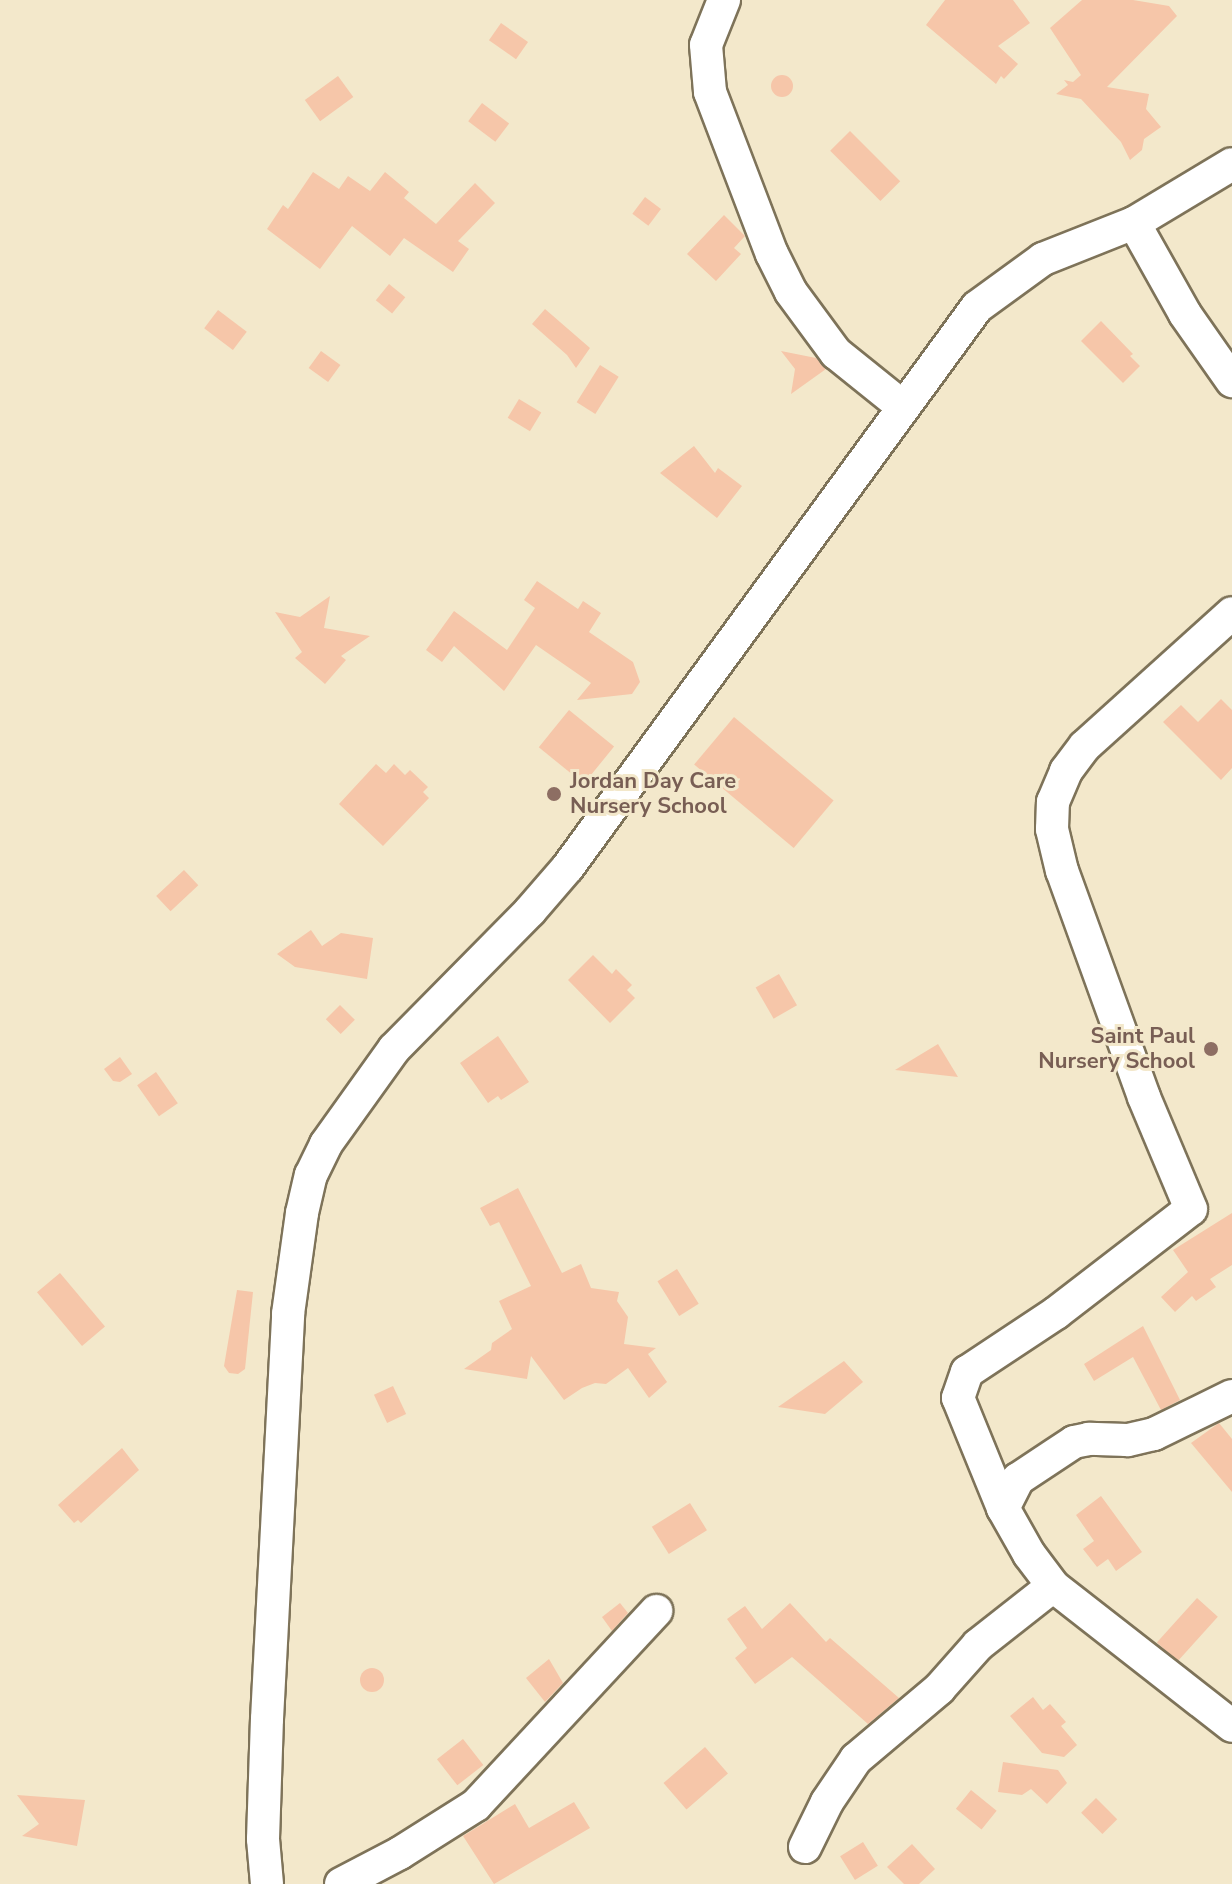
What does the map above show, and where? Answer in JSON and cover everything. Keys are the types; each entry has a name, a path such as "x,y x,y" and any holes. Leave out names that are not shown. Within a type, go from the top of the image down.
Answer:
{"street":[{"path":"724,0 706,45 710,92 772,254 791,292 836,353 902,406"},
{"path":"267,1884 263,1839 267,1719 287,1329 294,1259 311,1175 326,1144 394,1049 530,911 568,867 977,307 1011,279 1071,246 1134,223 1232,164"},
{"path":"1134,223 1185,314 1232,381"},
{"path":"1232,613 1085,746 1066,771 1053,802 1052,829 1062,871 1144,1097 1191,1209 1056,1313 967,1372 958,1398 1003,1508 1029,1554 1053,1586 1232,1726"},
{"path":"1003,1508 1018,1479 1074,1442 1089,1439 1127,1440 1154,1434 1232,1396"},
{"path":"805,1847 827,1802 856,1759 939,1689 978,1645 1053,1586"},
{"path":"341,1884 400,1853 476,1805 656,1611"}],"building":[{"path":"945,0 1013,0 1030,23 998,46 1018,64 1004,79 1001,76 996,84 926,25"},
{"path":"1082,0 1133,0 1169,6 1177,16 1107,87 1149,94 1146,109 1161,127 1144,139 1142,150 1130,160 1121,142 1081,99 1056,94 1068,85 1064,80 1073,82 1081,75 1050,28"},
{"path":"501,23 528,42 516,59 489,40"},
{"path":"782,75 790,78 793,86 790,94 782,97 774,94 771,86 774,78"},
{"path":"338,76 353,97 320,121 305,100"},
{"path":"482,103 509,123 495,142 468,121"},
{"path":"850,131 900,181 880,201 830,151"},
{"path":"313,172 339,189 348,176 370,191 385,172 409,192 404,198 436,224 475,183 495,203 458,241 469,249 453,272 404,238 390,256 352,226 320,269 267,229 283,205 288,209"},
{"path":"645,197 661,209 648,226 632,214"},
{"path":"724,215 745,236 734,248 741,254 716,281 687,254"},
{"path":"389,284 405,297 392,314 376,300"},
{"path":"545,309 590,348 576,368 567,355 532,324"},
{"path":"218,310 247,332 233,350 204,328"},
{"path":"1101,321 1133,354 1130,356 1140,366 1123,383 1081,341"},
{"path":"321,351 340,365 328,382 309,368"},
{"path":"781,351 816,358 826,369 791,394 795,369"},
{"path":"600,365 619,377 595,414 577,402"},
{"path":"519,399 541,412 530,431 508,418"},
{"path":"694,446 715,473 718,468 742,486 717,518 660,473"},
{"path":"537,581 578,609 583,601 601,613 589,632 633,662 640,682 632,694 577,700 591,683 536,645 504,691 454,646 442,662 426,650 454,611 507,650 535,608 524,600"},
{"path":"330,596 324,628 370,636 341,656 346,660 325,684 295,658 302,652 275,612 300,617"},
{"path":"1221,699 1232,710 1232,768 1221,780 1163,722 1181,705 1198,722"},
{"path":"569,710 614,747 584,784 539,747"},
{"path":"734,717 834,801 794,848 694,764"},
{"path":"376,764 386,773 394,764 405,775 410,770 428,787 423,792 429,798 383,846 339,804"},
{"path":"184,870 198,885 171,911 156,896"},
{"path":"311,930 322,946 341,933 373,938 367,979 295,967 277,954"},
{"path":"593,955 612,974 616,969 632,985 627,990 635,998 610,1023 568,980"},
{"path":"779,974 797,1005 774,1019 756,988"},
{"path":"340,1005 355,1020 341,1034 326,1019"},
{"path":"498,1036 529,1082 501,1100 498,1096 488,1103 460,1063"},
{"path":"938,1044 958,1077 895,1070"},
{"path":"120,1057 132,1074 120,1082 113,1081 104,1069"},
{"path":"156,1072 178,1103 159,1116 137,1085"},
{"path":"518,1188 562,1273 581,1264 591,1288 619,1292 617,1301 628,1317 624,1344 656,1348 648,1354 667,1382 649,1398 628,1368 606,1384 595,1383 564,1400 531,1356 527,1379 464,1369 491,1350 492,1343 512,1329 499,1301 531,1286 499,1222 490,1226 480,1208"},
{"path":"1232,1213 1232,1265 1210,1279 1216,1287 1196,1301 1192,1296 1175,1312 1161,1297 1188,1272 1173,1250"},
{"path":"677,1269 699,1304 679,1316 657,1281"},
{"path":"60,1273 105,1327 82,1346 37,1292"},
{"path":"237,1290 253,1292 245,1369 238,1374 229,1373 224,1366"},
{"path":"1143,1326 1180,1400 1161,1410 1133,1357 1094,1381 1084,1364"},
{"path":"844,1361 863,1382 825,1414 778,1407"},
{"path":"393,1386 406,1414 387,1423 374,1395"},
{"path":"1219,1423 1232,1439 1232,1492 1191,1443"},
{"path":"122,1448 139,1470 81,1523 78,1520 74,1523 58,1505"},
{"path":"1101,1496 1142,1552 1116,1571 1108,1559 1097,1567 1083,1549 1094,1541 1076,1515"},
{"path":"690,1503 707,1530 669,1554 652,1527"},
{"path":"1197,1598 1218,1617 1178,1661 1157,1643"},
{"path":"620,1603 628,1613 612,1631 602,1617"},
{"path":"790,1603 826,1642 830,1638 899,1698 868,1724 792,1657 755,1684 735,1658 747,1648 727,1619 745,1606 762,1629"},
{"path":"549,1659 563,1683 545,1702 526,1678"},
{"path":"372,1668 380,1672 384,1680 380,1688 372,1692 364,1688 360,1680 364,1672"},
{"path":"1033,1697 1043,1710 1050,1704 1066,1722 1061,1726 1077,1745 1064,1757 1042,1753 1010,1716"},
{"path":"463,1739 483,1765 457,1785 437,1759"},
{"path":"705,1747 728,1773 686,1809 663,1783"},
{"path":"1003,1762 1058,1770 1067,1783 1047,1804 1031,1789 1022,1795 998,1792"},
{"path":"971,1790 997,1811 982,1829 956,1809"},
{"path":"17,1795 85,1800 77,1846 22,1836 39,1824"},
{"path":"1096,1798 1117,1819 1102,1834 1081,1813"},
{"path":"574,1802 590,1828 494,1884 463,1836 515,1804 529,1828"},
{"path":"863,1842 878,1866 855,1880 840,1856"},
{"path":"912,1844 935,1869 919,1884 904,1884 887,1867"}],"place":[{"name":"Jordan Day Care Nursery School","path":"554,794"},
{"name":"Saint Paul Nursery School","path":"1211,1049"}]}
